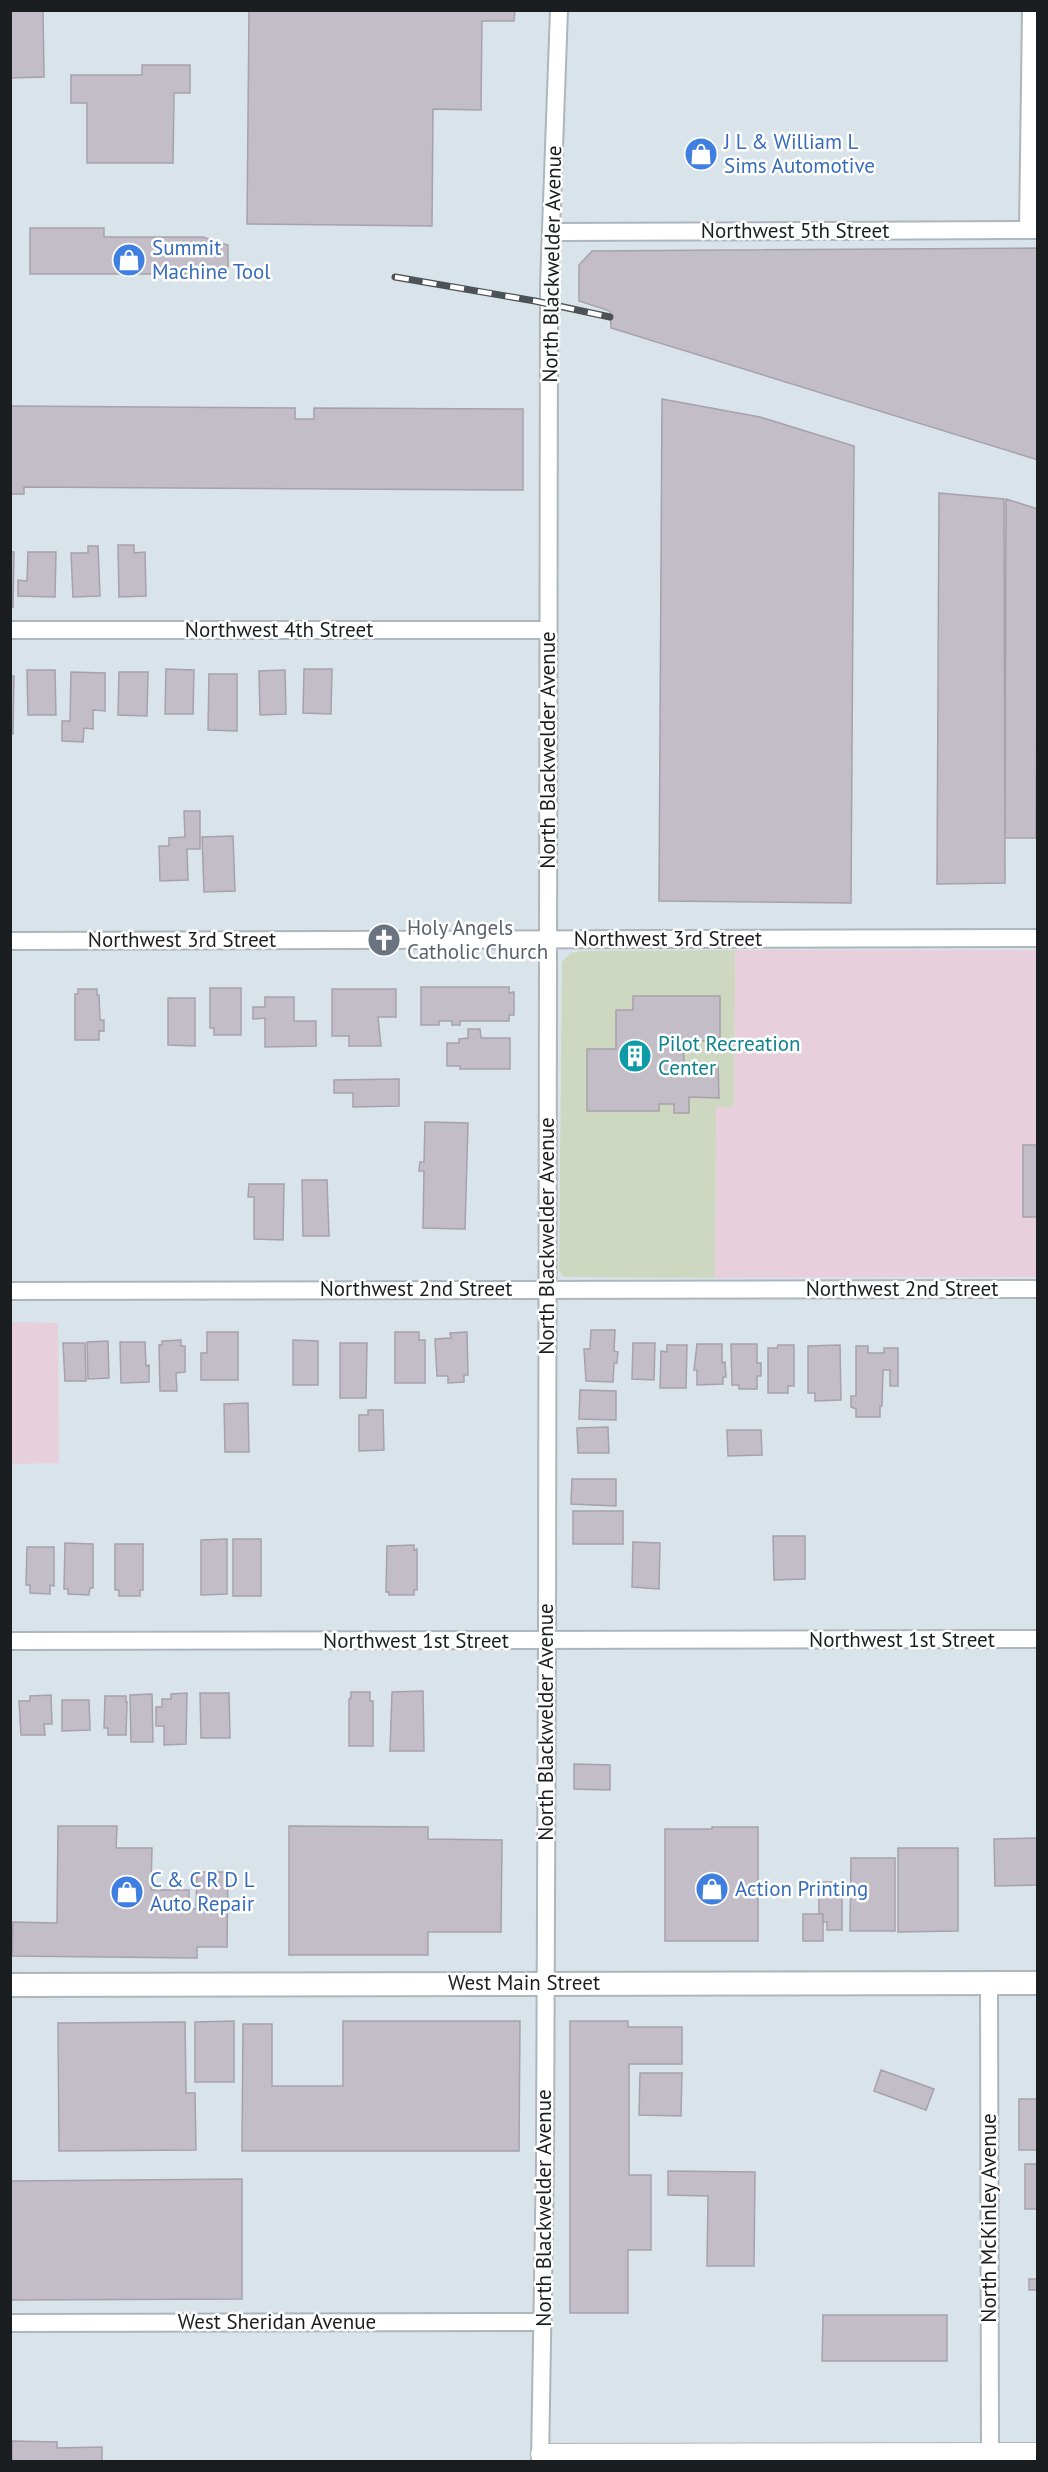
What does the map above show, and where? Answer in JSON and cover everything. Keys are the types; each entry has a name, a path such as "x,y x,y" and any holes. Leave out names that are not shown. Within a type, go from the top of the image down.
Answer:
{"main road":[{"name":"West Main Street","path":"10,1985 1038,1983"}],"street":[{"name":"North Blackwelder Avenue","path":"541,2458 547,1641 549,285 553,232 559,10"},
{"path":"1031,10 1033,230"},
{"name":"Northwest 5th Street","path":"553,232 1033,230"},
{"name":"Northwest 4th Street","path":"10,630 548,630"},
{"name":"Northwest 3rd Street","path":"10,941 1038,938"},
{"name":"Northwest 2nd Street","path":"10,1291 546,1288 1038,1289"},
{"name":"Northwest 1st Street","path":"10,1641 1038,1640"},
{"name":"North McKinley Avenue","path":"989,1983 990,2453"},
{"name":"West Sheridan Avenue","path":"10,2323 543,2322"},
{"path":"541,2458 965,2457 990,2453 1038,2453"}],"shaded area":[{"path":"735,950 1037,950 1037,1277 715,1278 716,1107 734,1106"},
{"path":"11,1322 58,1323 59,1463 11,1464"}],"green space":[{"path":"735,950 734,1107 716,1107 715,1278 564,1277 559,1271 562,962 571,953 581,951"}],"building":[{"path":"10,10 43,10 44,77 10,78"},
{"path":"249,10 515,10 514,21 482,21 481,110 433,109 432,226 247,224"},
{"path":"142,65 190,65 190,93 174,93 173,163 87,163 87,103 71,103 71,75 142,75"},
{"name":"Summit Machine Tool","path":"30,228 104,228 104,237 203,237 228,245 228,274 30,274"},
{"path":"1038,248 1038,460 611,328 610,311 579,301 579,265 592,251"},
{"path":"662,399 760,417 854,446 851,903 659,901"},
{"path":"10,406 295,408 295,419 314,419 314,408 523,409 523,490 24,487 24,494 10,494"},
{"path":"939,493 1004,499 1005,883 937,884"},
{"path":"1006,499 1038,509 1036,838 1005,838"},
{"path":"118,545 134,545 134,553 145,552 146,596 119,597"},
{"path":"88,546 98,546 100,596 73,597 71,553 88,553"},
{"path":"10,552 14,552 13,607 10,607"},
{"path":"28,552 56,552 55,597 18,596 18,580 27,581"},
{"path":"166,669 194,670 193,714 165,714"},
{"path":"304,669 332,669 331,714 303,713"},
{"path":"27,670 55,670 56,715 28,715"},
{"path":"285,670 286,714 260,715 259,671"},
{"path":"71,672 105,673 105,711 93,710 93,729 84,728 83,742 62,741 62,721 70,721"},
{"path":"119,672 148,672 147,716 118,715"},
{"path":"209,674 237,674 237,731 208,730"},
{"path":"10,676 14,676 13,734 10,734"},
{"path":"184,811 200,811 200,849 187,849 188,880 160,881 159,846 169,846 169,838 185,837"},
{"path":"233,836 235,891 204,892 202,837"},
{"path":"421,987 509,987 509,993 514,992 514,1015 509,1015 509,1021 460,1021 460,1025 452,1025 452,1021 439,1021 439,1025 421,1025"},
{"path":"210,988 241,988 241,1035 214,1035 214,1028 210,1028"},
{"path":"78,989 97,989 100,1020 104,1020 104,1031 99,1031 99,1040 75,1040 75,994 78,994"},
{"path":"332,989 396,989 396,1017 378,1017 381,1046 349,1046 349,1036 332,1036"},
{"name":"Pilot Recreation Center","path":"633,996 720,996 720,1037 710,1038 710,1041 683,1041 684,1063 718,1063 719,1098 689,1097 689,1113 674,1113 674,1104 659,1104 659,1111 587,1111 587,1049 616,1049 616,1010 633,1010"},
{"path":"265,997 294,997 294,1021 316,1021 316,1046 265,1047 265,1018 253,1019 253,1007 265,1007"},
{"path":"168,998 195,998 195,1046 168,1045"},
{"path":"468,1029 480,1029 481,1038 510,1038 510,1069 460,1069 460,1066 447,1066 447,1043 459,1043 459,1039 468,1038"},
{"path":"399,1079 399,1106 353,1107 353,1093 334,1093 334,1080"},
{"path":"425,1122 468,1123 465,1229 423,1228 424,1171 419,1171 420,1162 424,1162"},
{"path":"1023,1145 1036,1145 1038,1152 1038,1217 1023,1217"},
{"path":"302,1180 327,1180 329,1236 303,1236"},
{"path":"249,1184 284,1184 283,1240 254,1239 254,1197 248,1197"},
{"path":"591,1330 615,1330 614,1351 618,1352 617,1363 614,1363 613,1382 586,1381 584,1349 590,1349"},
{"path":"207,1332 238,1332 238,1380 201,1380 201,1353 207,1353"},
{"path":"395,1332 419,1332 419,1340 425,1340 425,1383 395,1383"},
{"path":"467,1332 468,1375 464,1375 464,1382 448,1383 448,1376 437,1376 435,1339 451,1338 450,1333"},
{"path":"181,1340 181,1346 185,1346 185,1372 176,1373 177,1391 160,1391 159,1345 162,1345 162,1341"},
{"path":"293,1340 318,1341 318,1385 293,1385"},
{"path":"108,1341 109,1378 88,1379 87,1342"},
{"path":"120,1342 145,1342 149,1382 121,1383"},
{"path":"63,1343 85,1343 86,1381 65,1381"},
{"path":"340,1343 367,1343 366,1398 340,1398"},
{"path":"633,1343 655,1343 654,1380 632,1379"},
{"path":"697,1344 722,1344 722,1363 725,1362 726,1377 723,1377 723,1384 697,1385 697,1370 694,1370"},
{"path":"731,1344 757,1344 757,1363 761,1363 761,1376 757,1376 757,1389 739,1389 739,1385 732,1385"},
{"path":"667,1345 687,1345 686,1388 660,1388 661,1351 667,1352"},
{"path":"778,1345 794,1345 794,1386 788,1386 788,1393 768,1393 768,1348 777,1348"},
{"path":"840,1345 841,1400 815,1401 815,1393 808,1393 808,1346"},
{"path":"856,1346 868,1346 868,1353 884,1353 884,1348 898,1348 898,1386 890,1386 890,1370 883,1370 880,1417 856,1417 856,1409 851,1407 851,1396 856,1396"},
{"path":"580,1390 616,1391 616,1420 579,1419"},
{"path":"248,1403 249,1452 225,1452 224,1404"},
{"path":"368,1410 383,1410 384,1450 359,1451 359,1415 368,1415"},
{"path":"608,1427 609,1453 578,1453 577,1428"},
{"path":"727,1430 761,1430 762,1455 728,1456"},
{"path":"572,1479 616,1479 616,1506 571,1504"},
{"path":"573,1511 623,1511 623,1544 573,1544"},
{"path":"773,1536 805,1536 805,1579 774,1580"},
{"path":"227,1539 227,1594 201,1595 201,1540"},
{"path":"233,1539 261,1539 261,1596 233,1596"},
{"path":"633,1542 660,1543 659,1589 632,1587"},
{"path":"65,1543 93,1544 93,1588 90,1588 89,1595 68,1594 68,1589 64,1589"},
{"path":"115,1544 143,1544 143,1590 140,1590 140,1596 119,1596 119,1590 115,1590"},
{"path":"414,1545 414,1550 417,1549 417,1590 414,1590 414,1595 389,1595 389,1592 386,1592 387,1546"},
{"path":"27,1547 54,1547 54,1586 50,1585 50,1594 30,1593 30,1585 26,1585"},
{"path":"423,1691 424,1751 390,1751 392,1692"},
{"path":"351,1692 370,1692 370,1701 373,1701 373,1746 349,1746"},
{"path":"187,1693 186,1744 164,1745 164,1726 156,1726 156,1707 162,1707 162,1699 171,1699 171,1694"},
{"path":"200,1693 229,1693 230,1738 201,1738"},
{"path":"152,1694 153,1742 131,1742 130,1695"},
{"path":"51,1695 52,1724 44,1724 45,1735 21,1735 19,1701 30,1701 30,1696"},
{"path":"105,1696 126,1696 126,1735 108,1735 108,1728 104,1728"},
{"path":"62,1700 89,1700 90,1730 62,1731"},
{"path":"574,1764 610,1765 610,1790 574,1789"},
{"path":"58,1826 117,1826 116,1848 152,1848 151,1890 189,1890 189,1909 196,1909 197,1872 228,1872 227,1947 197,1947 197,1958 12,1956 13,1922 57,1923"},
{"path":"289,1826 428,1827 428,1839 502,1840 501,1932 428,1932 428,1955 289,1955"},
{"path":"712,1827 758,1827 758,1941 665,1941 665,1829 712,1829"},
{"path":"1038,1838 1038,1885 995,1886 994,1839"},
{"path":"898,1848 958,1848 958,1931 898,1932"},
{"path":"851,1858 895,1858 895,1931 850,1931"},
{"path":"819,1882 842,1882 842,1930 827,1930 827,1922 823,1922 823,1914 819,1914"},
{"path":"803,1914 823,1914 823,1941 803,1941"},
{"path":"234,2021 234,2082 195,2082 195,2022"},
{"path":"343,2021 520,2021 519,2151 242,2151 243,2024 272,2024 272,2086 343,2086"},
{"path":"570,2021 628,2021 628,2027 682,2027 682,2064 629,2064 629,2175 651,2175 651,2250 628,2250 628,2313 570,2313"},
{"path":"185,2022 186,2093 195,2093 196,2150 59,2151 58,2023"},
{"path":"881,2070 934,2089 926,2110 874,2091"},
{"path":"640,2073 682,2073 681,2116 639,2115"},
{"path":"1019,2099 1038,2099 1038,2150 1019,2150"},
{"path":"1025,2164 1038,2164 1038,2209 1025,2209"},
{"path":"668,2171 755,2172 754,2266 707,2266 708,2196 668,2195"},
{"path":"242,2179 242,2299 10,2300 10,2181"},
{"path":"1029,2279 1038,2279 1038,2290 1029,2290"},
{"path":"823,2315 947,2315 947,2361 822,2361"},
{"path":"12,2441 57,2442 57,2448 102,2447 102,2462 12,2462"}],"railway":[{"path":"395,277 535,301 610,317"}],"place":[{"name":"J L & William L Sims Automotive","path":"701,154"},
{"name":"Summit Machine Tool","path":"129,260"},
{"name":"Holy Angels Catholic Church","path":"384,940"},
{"name":"Pilot Recreation Center","path":"635,1056"},
{"name":"Action Printing","path":"712,1889"},
{"name":"C & C R D L Auto Repair","path":"127,1892"}]}
